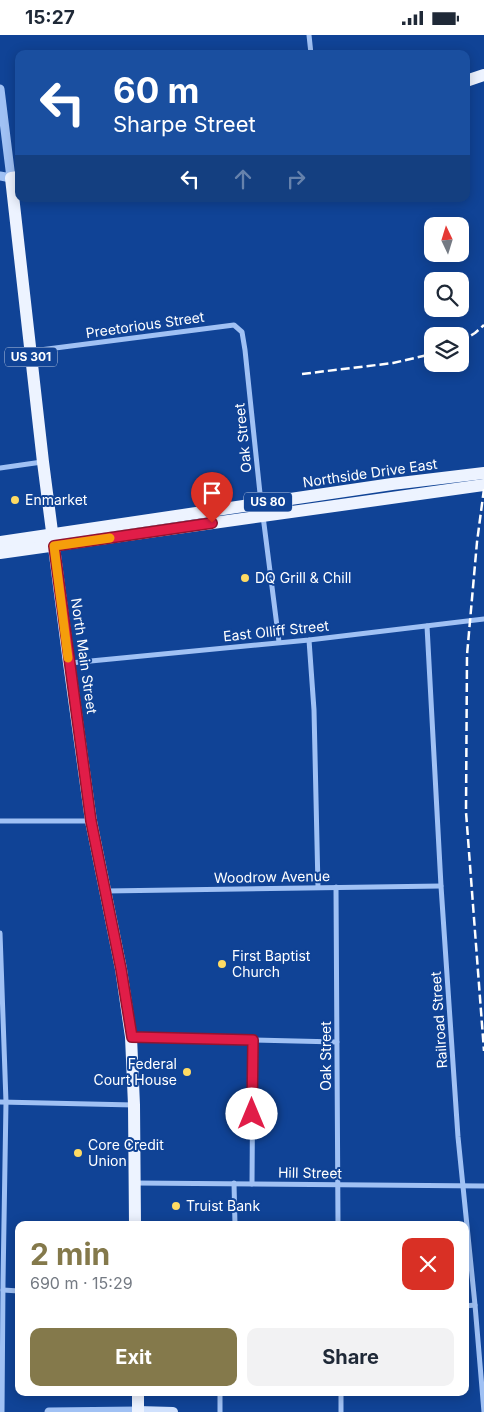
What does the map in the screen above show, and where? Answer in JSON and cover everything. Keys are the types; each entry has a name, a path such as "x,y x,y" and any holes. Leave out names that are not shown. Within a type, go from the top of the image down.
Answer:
{"main road":[{"path":"470,80 484,75"},
{"name":"North Main Street","path":"10,177 43,462 91,821 121,969 132,1037 135,1221"},
{"name":"Northside Drive East","path":"53,541 262,509 392,484 484,473"},
{"name":"Northside Drive East","path":"262,509 484,485"},
{"path":"0,542 53,541"},
{"path":"0,553 53,541"},
{"path":"138,1396 138,1412 173,1412"}],"street":[{"path":"309,35 311,50"},
{"name":"North Main Street","path":"0,89 10,177"},
{"name":"Preetorious Street","path":"30,352 234,325 242,332 245,350"},
{"name":"Oak Street","path":"245,350 262,509 279,642"},
{"path":"0,468 43,462"},
{"name":"East Olliff Street","path":"69,663 309,640 484,619"},
{"name":"Railroad Street","path":"427,626 441,886 458,1137 467,1221"},
{"path":"309,640 314,710 318,887"},
{"path":"0,821 91,821"},
{"name":"Woodrow Avenue","path":"104,891 441,886"},
{"name":"Oak Street","path":"336,887 338,1221"},
{"path":"0,933 3,1102 2,1412"},
{"path":"132,1037 337,1042"},
{"path":"252,1184 253,1040"},
{"path":"3,1102 134,1105"},
{"name":"Hill Street","path":"135,1183 484,1186"},
{"path":"234,1183 235,1221"},
{"name":"Railroad Street","path":"469,1246 484,1412"},
{"path":"3,1291 15,1291"},
{"path":"469,1306 475,1305"},
{"path":"220,1396 220,1412"},
{"path":"341,1396 341,1412"},
{"path":"49,1412 138,1412"}],"railway":[{"path":"469,337 484,325"},
{"path":"302,374 393,363 424,356"},
{"path":"484,489 477,542 467,655 466,812 484,1051"}],"slow traffic":[{"path":"68,658 54,546 110,538"}],"place":[{"name":"Enmarket","path":"15,500"},
{"name":"DQ Grill & Chill","path":"245,578"},
{"name":"First Baptist Church","path":"222,964"},
{"name":"Federal Court House","path":"187,1072"},
{"name":"Core Credit Union","path":"78,1153"},
{"name":"Truist Bank","path":"176,1206"}],"route":[{"path":"212,523 54,546 91,821 121,969 132,1037 253,1040 252,1114"}]}
